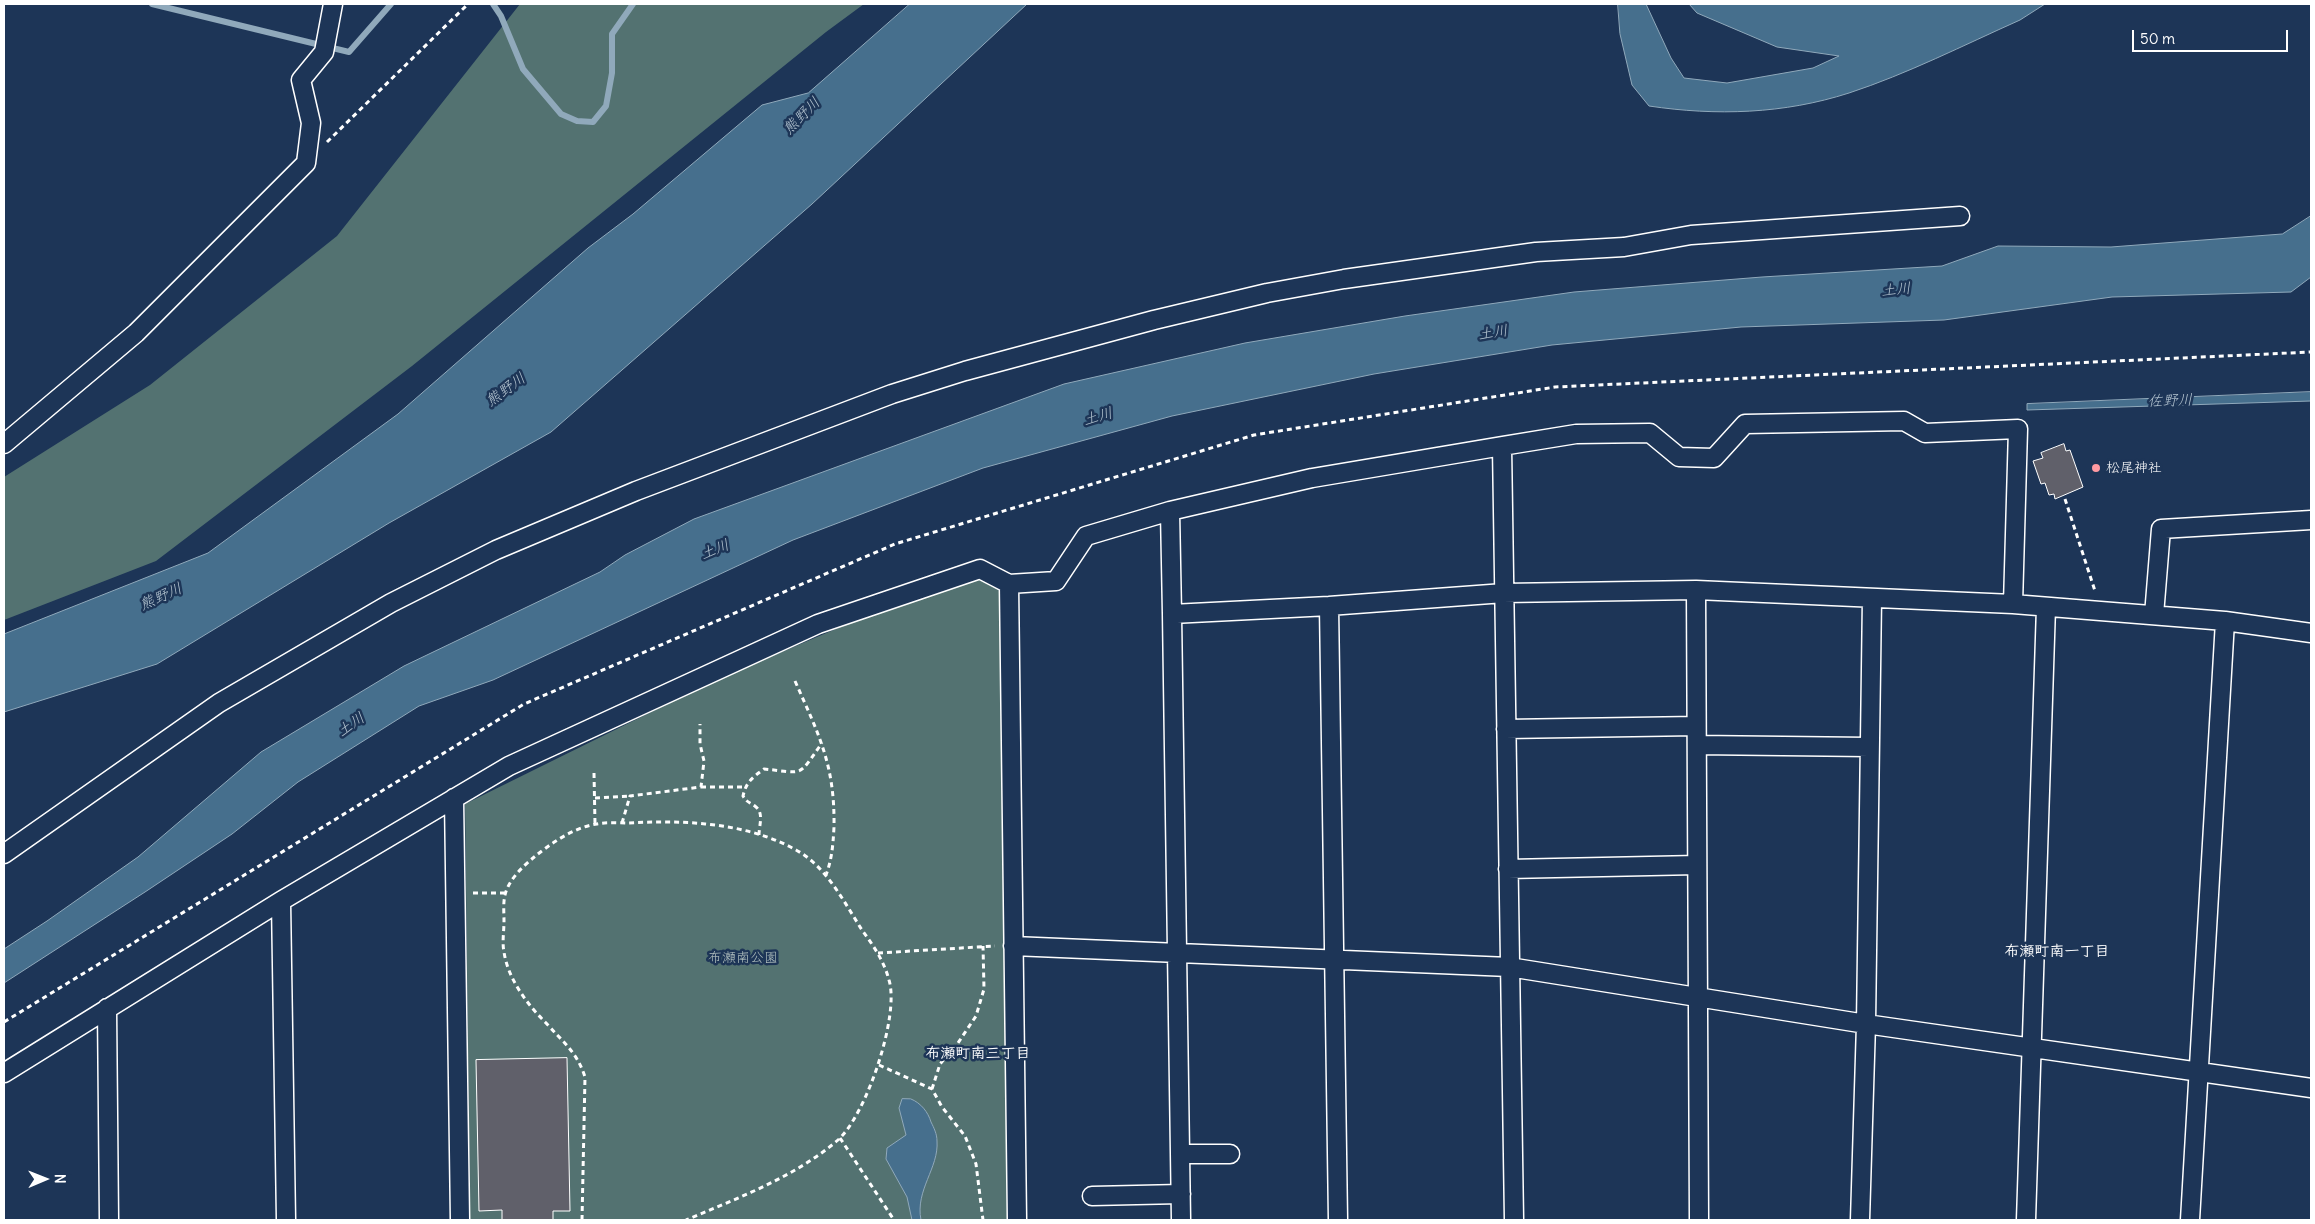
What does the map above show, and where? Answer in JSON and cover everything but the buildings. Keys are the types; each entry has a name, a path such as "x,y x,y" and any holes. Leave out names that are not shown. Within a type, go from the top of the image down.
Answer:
{"street":[{"path":"4,444 136,333 306,163 311,122 301,80 324,52 332,4"},
{"path":"4,854 219,703 383,608 496,550 636,492 883,398 938,380 1154,320 1267,293 1344,279 1536,252 1624,247 1691,235 1960,216"},
{"path":"4,1073 280,901 509,766 578,742 712,680 818,624 847,620 980,568 1008,584 1056,581 1086,536 1170,511 1312,478 1576,434 1650,433 1679,457 1714,458 1745,424 1904,421 1925,433 2018,429 2013,604"},
{"path":"1502,446 1514,1220"},
{"path":"1170,511 1181,1220"},
{"path":"2154,616 2161,529 2311,520"},
{"path":"1008,584 1017,1220"},
{"path":"1172,614 1329,606 1504,593 1696,590 2013,604 2225,622 2311,633"},
{"path":"1696,590 1699,1220"},
{"path":"1860,1220 1866,1024 1872,598"},
{"path":"1329,606 1338,1220"},
{"path":"2026,1220 2046,607"},
{"path":"2190,1220 2225,622"},
{"path":"1506,729 1696,726"},
{"path":"1697,745 1869,747"},
{"path":"454,798 460,1220"},
{"path":"1508,869 1697,865"},
{"path":"280,901 286,1220"},
{"path":"1014,946 1509,967 1866,1024 2311,1088"},
{"path":"107,1008 109,1220"},
{"path":"1180,1154 1230,1154"},
{"path":"1092,1196 1181,1194"}],"path":[{"path":"306,163 468,4"},
{"path":"4,1022 524,704 895,544 1254,435 1555,387 2311,352"},
{"path":"2065,499 2101,611"},
{"path":"795,681 822,742 829,765 833,792 833,858 826,875"},
{"path":"700,724 700,744 704,762 701,787"},
{"path":"759,835 761,814 743,796 745,787 750,779 764,769 794,773 802,771 822,742"},
{"path":"594,773 595,824"},
{"path":"595,798 630,796 701,787 745,787"},
{"path":"622,823 630,796"},
{"path":"582,1220 585,1077 580,1058 539,1016 517,987 504,952 505,893 516,874 550,845 595,824 656,821 716,825 759,835 797,850 826,875 878,953 890,982 890,1020 879,1065 858,1109 840,1138 813,1158 760,1189 686,1220"},
{"path":"456,893 505,893"},
{"path":"878,953 983,946 984,989 976,1016 958,1043 940,1064 932,1089"},
{"path":"879,1065 932,1089 942,1107 965,1136 976,1164 983,1220"},
{"path":"840,1138 894,1220"}],"green space":[{"path":"520,4 864,4 826,32 412,366 156,561 4,620 4,477 150,385 337,236"},
{"name":"布瀬南公園","path":"979,576 994,584 1001,594 1007,1220 470,1220 465,804 718,679 864,617"}],"water":[{"name":"熊野川","path":"910,4 1027,4 812,204 551,432 389,523 157,664 4,712 4,634 208,553 398,414 588,248 633,214 762,105 808,93"},
{"path":"1618,4 1646,4 1671,58 1684,78 1727,83 1813,68 1839,56 1777,47 1697,13 1689,4 2045,4 2020,20 1957,49 1849,93 1824,100 1775,109 1725,112 1649,106 1632,85 1620,34"},
{"name":"土川","path":"2311,216 2311,277 2291,292 2112,297 1944,320 1741,327 1552,345 1374,374 1172,416 983,468 793,540 493,680 419,706 298,782 232,834 4,983 4,949 138,857 261,752 404,666 600,572 625,555 694,519 1064,384 1245,343 1405,316 1574,292 1762,277 1942,266 1998,246 2111,247 2282,234"},
{"name":"佐野川","path":"2311,392 2311,401 2027,410 2027,404"},
{"path":"902,1099 911,1099 921,1105 926,1111 937,1138 935,1161 921,1199 921,1220 912,1220 907,1197 886,1159 887,1148 906,1135 899,1108"}],"waterway":[{"path":"152,4 349,52 391,4"},
{"path":"493,4 501,16 523,69 561,114 577,121 593,122 606,106 612,73 612,34 633,4"}],"place":[{"name":"松尾神社","path":"2096,468"}],"district":[{"name":"布瀬町南一丁目","path":"2057,952"},
{"name":"布瀬町南三丁目","path":"978,1054"}]}
